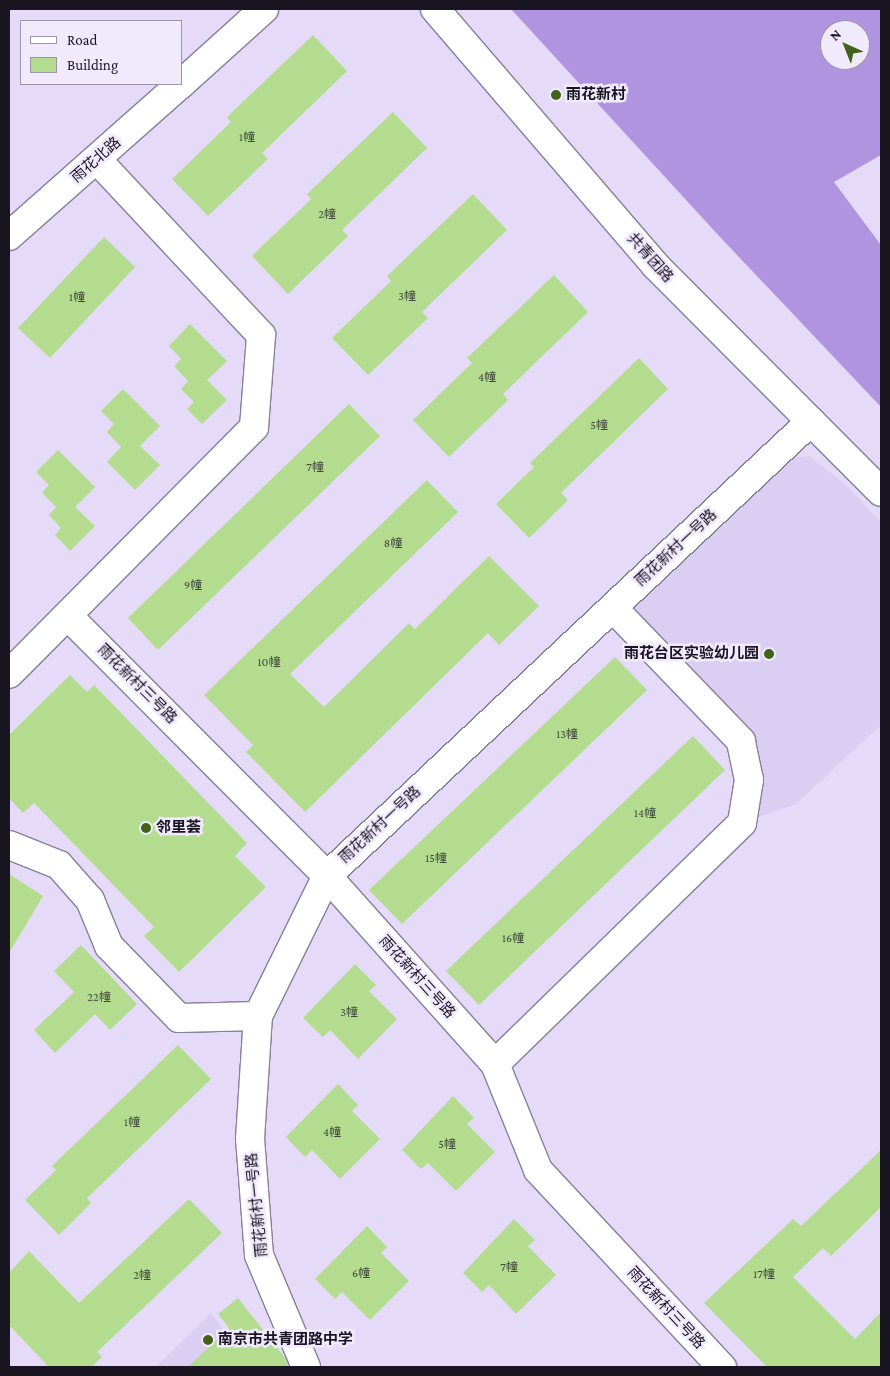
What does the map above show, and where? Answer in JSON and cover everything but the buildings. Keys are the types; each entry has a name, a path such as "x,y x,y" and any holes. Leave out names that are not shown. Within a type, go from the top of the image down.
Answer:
{"street":[{"name":"雨花北路","path":"182,83 264,9"},
{"name":"共青团路","path":"435,9 655,265 881,492"},
{"name":"雨花北路","path":"9,236 180,85"},
{"path":"9,674 254,426 261,335 97,160"},
{"name":"雨花新村一号路","path":"306,1367 259,1254 250,1139 258,1016 327,876 811,421"},
{"path":"495,1064 742,823 749,780 741,741 613,608"},
{"name":"雨花新村三号路","path":"68,616 327,876 495,1064 538,1170 722,1367"},
{"path":"9,845 59,865 90,900 110,946 179,1018 258,1016"}],"shaded area":[{"path":"511,9 881,9 881,155 834,182 881,245 881,407 720,237"},
{"name":"雨花台区实验幼儿园","path":"809,456 844,483 881,522 881,725 796,804 742,823 741,741 613,608 769,460"},
{"name":"南京市共青团路中学","path":"211,1313 253,1367 156,1367"}],"place":[{"name":"雨花新村","path":"556,95"},
{"name":"雨花台区实验幼儿园","path":"769,654"},
{"name":"邻里荟","path":"146,828"},
{"name":"南京市共青团路中学","path":"208,1340"}]}
